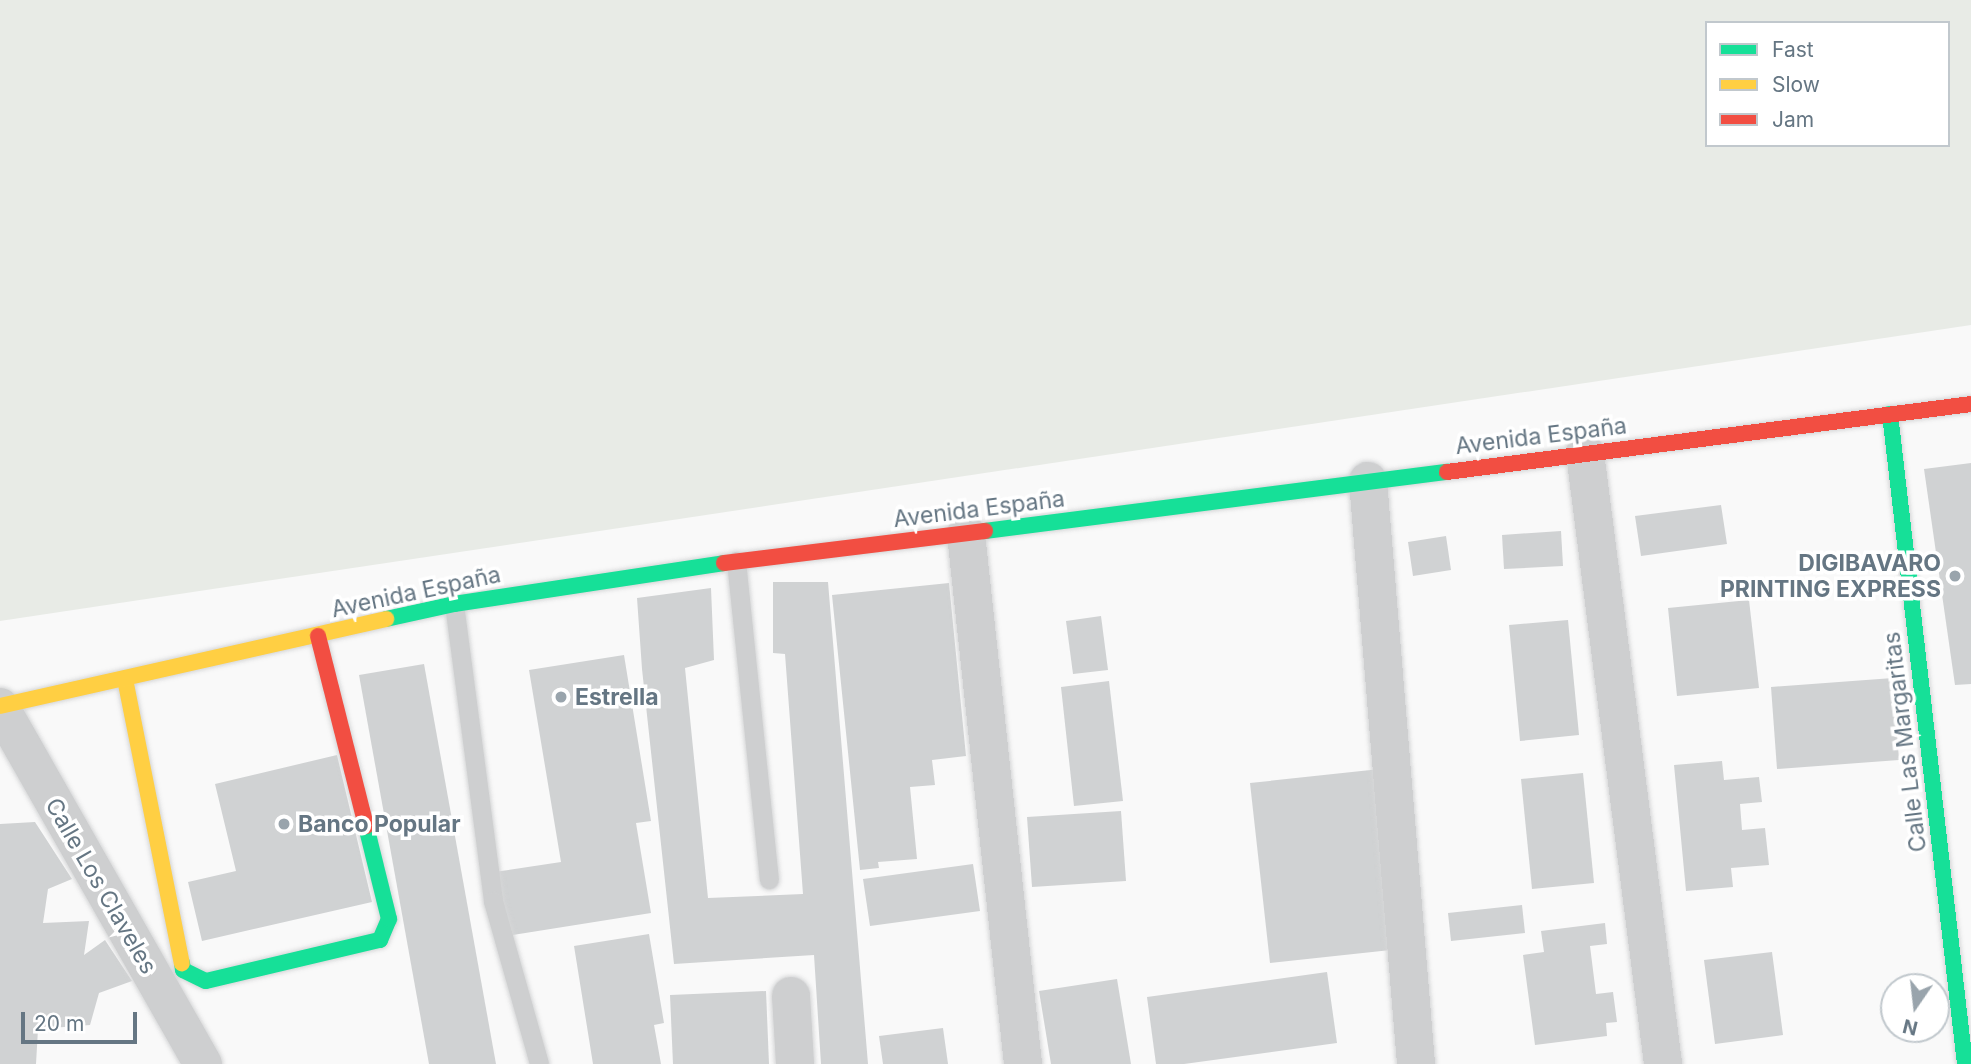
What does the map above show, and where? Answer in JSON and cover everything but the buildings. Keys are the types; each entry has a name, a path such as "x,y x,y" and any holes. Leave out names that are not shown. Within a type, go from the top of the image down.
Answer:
{"street":[{"name":"Avenida España","path":"0,706 454,604 736,561 966,534 1971,404"},
{"name":"Calle Las Margaritas","path":"1890,414 1965,1064"},
{"path":"1585,453 1663,1064"},
{"path":"1368,481 1416,1064"},
{"path":"966,534 1023,1064"},
{"path":"125,679 183,970 206,981 380,940 389,919 318,636"},
{"name":"Calle Los Claveles","path":"0,706 202,1064"},
{"path":"791,996 795,1064"}],"lane":[{"path":"736,561 769,879"},
{"path":"454,604 493,901 539,1064"}],"shaded area":[{"path":"0,0 1971,0 1971,325 0,621"}],"traffic: fast":[{"path":"1890,414 1965,1064"},
{"path":"985,531 1447,472"},
{"path":"386,619 454,604 724,563"},
{"path":"182,963 183,970 206,981 380,940 389,919 366,826"}],"traffic: slow":[{"path":"0,706 386,619"},
{"path":"125,679 182,963"}],"traffic: jam":[{"path":"1447,472 1971,404"},
{"path":"724,563 985,531"},
{"path":"318,636 366,826"}],"place":[{"name":"DIGIBAVARO PRINTING EXPRESS","path":"1955,576"},
{"name":"Estrella","path":"561,697"},
{"name":"Banco Popular","path":"284,824"}]}
